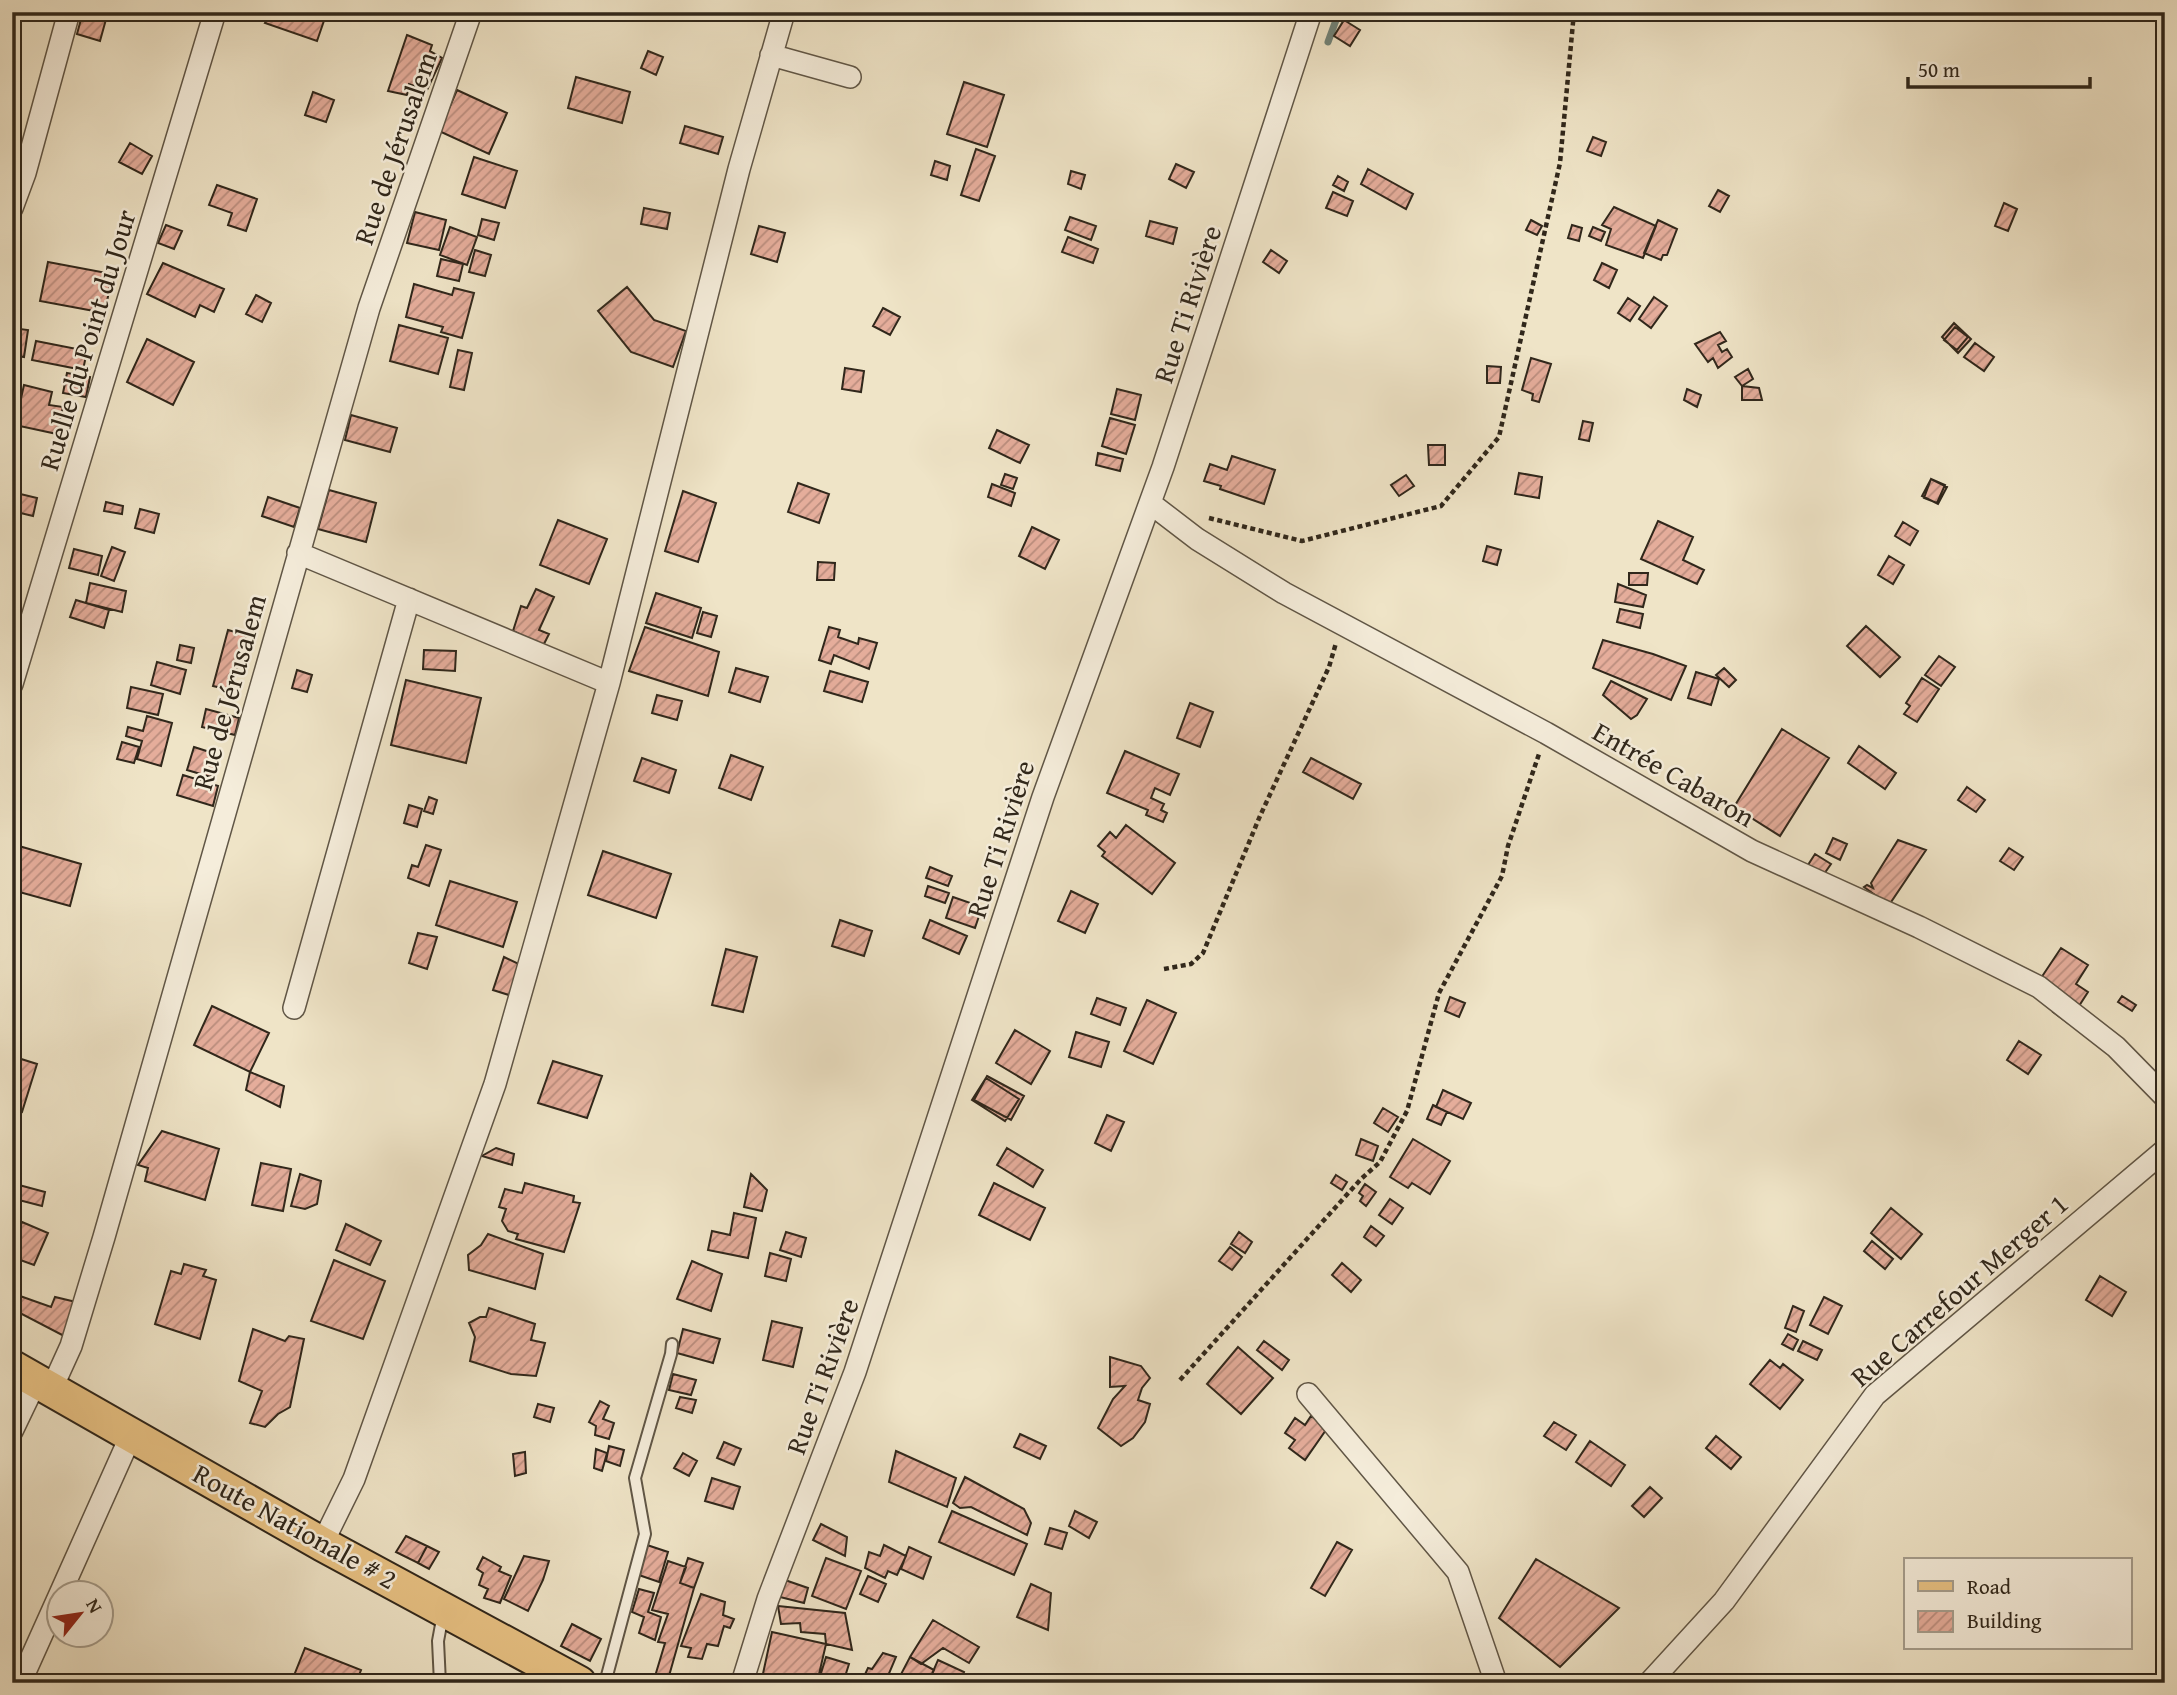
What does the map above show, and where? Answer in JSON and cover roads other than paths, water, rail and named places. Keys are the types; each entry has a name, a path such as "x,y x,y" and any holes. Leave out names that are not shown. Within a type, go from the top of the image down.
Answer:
{"main road":[{"name":"Route Nationale # 2","path":"33,1379 132,1433 322,1544 579,1683"}],"street":[{"path":"12,208 25,173 68,12"},
{"name":"Ruelle du Point du Jour","path":"12,684 215,12"},
{"name":"Rue de Jérusalem","path":"12,1431 33,1379 71,1346 369,308 471,12"},
{"path":"322,1544 354,1479 495,1084 608,683 735,182 784,12"},
{"name":"Rue Ti Rivière","path":"743,1683 768,1599 855,1372 1043,797 1150,503 1311,12"},
{"path":"771,55 850,76"},
{"name":"Entrée Cabaron","path":"1150,503 1197,539 1284,593 1546,733 1752,850 1919,927 2039,988 2116,1047 2165,1097"},
{"path":"298,553 608,683"},
{"path":"294,1008 408,599"},
{"name":"Rue Carrefour Merger 1","path":"1649,1683 1724,1601 1875,1395 2165,1150"},
{"path":"1308,1394 1458,1572 1496,1683"},
{"path":"66,1580 132,1433"},
{"path":"20,1683 46,1625"}],"lane":[{"path":"604,1683 645,1534 635,1478 672,1344"},
{"path":"440,1683 438,1642 444,1608"}],"waterway":[{"path":"1328,42 1339,12"}]}
